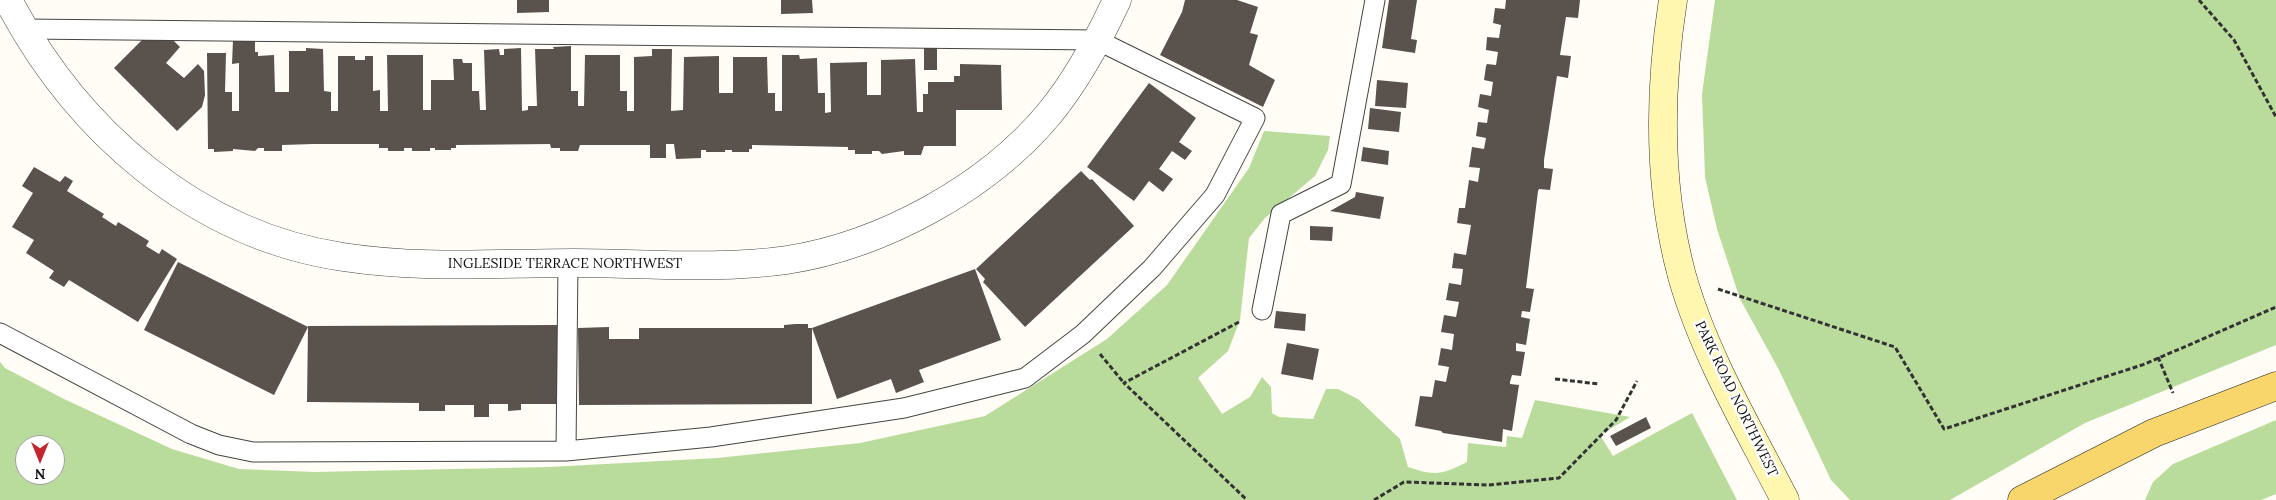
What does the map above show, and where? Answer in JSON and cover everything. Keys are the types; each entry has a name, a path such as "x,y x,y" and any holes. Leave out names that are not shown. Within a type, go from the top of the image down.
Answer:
{"main road":[{"path":"2022,500 2120,448 2184,420 2276,386"}],"street":[{"name":"INGLESIDE TERRACE NORTHWEST","path":"8,0 25,29 73,98 126,154 188,199 247,229 293,246 365,260 438,264 762,263 828,250 901,224 943,201 1013,151 1056,104 1097,40 1117,0"},
{"name":"PARK ROAD NORTHWEST","path":"1673,0 1666,53 1664,128 1671,224 1682,276 1698,320 1730,392 1785,500"}],"lane":[{"path":"1262,310 1281,214 1341,184 1375,0"},
{"path":"0,333 191,434 253,452 566,451 711,437 904,408 1025,378 1083,334 1152,268 1216,195 1256,118 1097,40 25,29"},
{"path":"566,451 568,263"}],"path":[{"path":"2199,0 2234,40 2276,117"},
{"path":"1682,276 1895,346 1944,430 2145,364 2276,308"},
{"path":"1124,383 1262,310"},
{"path":"1083,334 1124,383 1247,500"},
{"path":"2158,357 2184,420"},
{"path":"1555,379 1598,384"},
{"path":"1374,500 1404,482 1489,485 1559,478 1616,420 1637,381"}],"green space":[{"path":"1715,0 2276,0 2276,345 2085,423 1950,500 1850,500 1831,480 1779,370 1740,299 1717,229 1705,177 1702,94"},
{"path":"1264,131 1330,136 1328,150 1315,176 1265,218 1249,238 1240,320 1228,351 1198,378 1222,414 1250,397 1262,377 1271,387 1272,413 1279,417 1313,419 1326,389 1338,389 1358,399 1400,439 1408,467 1425,472 1438,473 1451,470 1467,462 1468,443 1506,447 1507,436 1522,438 1535,400 1630,417 1600,435 1613,456 1692,413 1737,500 0,500 0,362 5,368 64,399 172,449 239,469 314,472 549,467 717,458 860,443 985,416 1107,339 1167,285 1249,168"},
{"path":"2276,420 2276,494 2261,500 2145,500 2153,482 2173,464"}],"building":[{"path":"517,0 549,0 549,12 517,13"},
{"path":"781,0 812,0 813,13 781,14"},
{"path":"1185,0 1237,0 1258,7 1250,33 1258,35 1249,65 1275,80 1263,107 1160,55 1182,12"},
{"path":"1389,0 1417,0 1411,39 1417,40 1415,53 1382,48"},
{"path":"1506,0 1580,0 1578,18 1566,17 1560,55 1571,56 1568,78 1557,76 1544,160 1544,168 1553,169 1550,190 1539,189 1538,191 1526,288 1534,289 1530,312 1522,311 1521,317 1530,319 1526,345 1516,343 1516,351 1525,352 1521,376 1512,375 1510,382 1510,384 1519,385 1512,431 1503,429 1502,442 1443,433 1415,426 1420,396 1432,397 1435,380 1446,382 1449,367 1438,365 1441,348 1452,350 1454,334 1441,332 1444,315 1456,317 1459,302 1446,300 1449,283 1461,285 1463,269 1452,268 1454,253 1466,255 1471,225 1457,223 1459,208 1465,208 1469,180 1478,182 1480,168 1469,167 1472,147 1484,149 1486,138 1476,136 1478,122 1487,123 1489,110 1478,107 1480,94 1491,96 1493,82 1484,80 1486,66 1487,64 1496,65 1498,52 1486,50 1487,37 1499,38 1501,25 1493,23 1495,8 1505,9"},
{"path":"144,38 171,38 180,47 166,63 184,78 198,64 204,71 205,95 202,107 177,131 114,68"},
{"path":"233,40 255,40 255,52 258,52 258,56 274,55 275,92 289,92 289,51 306,51 306,48 323,49 324,91 331,92 331,111 338,111 338,56 355,56 355,60 365,60 365,56 373,56 373,91 380,90 380,111 388,111 387,55 423,55 423,110 431,110 431,80 454,80 453,59 462,59 463,63 472,63 472,91 479,91 480,110 486,110 484,50 499,49 500,55 504,55 504,49 521,48 522,111 528,110 528,106 537,106 535,49 554,49 553,47 571,46 571,91 578,91 578,106 584,106 585,55 620,55 620,91 627,91 627,111 634,111 634,57 652,56 652,49 672,49 671,111 683,110 684,57 719,56 719,93 733,93 733,57 767,57 768,93 775,93 775,111 782,111 782,55 799,55 800,59 817,58 818,93 825,93 825,113 831,112 830,63 867,62 867,95 881,95 881,60 915,59 917,112 923,112 923,94 928,94 928,82 954,82 954,76 960,76 960,64 1001,65 1002,110 956,110 956,146 924,146 921,155 904,155 904,151 882,154 879,151 872,151 872,154 855,154 855,150 848,150 848,147 752,145 752,149 749,149 749,152 725,150 725,152 706,152 706,150 701,150 701,158 676,159 674,144 666,144 666,158 650,158 650,145 580,145 578,151 560,151 560,148 551,148 550,144 456,145 456,148 451,148 451,150 435,150 435,148 430,148 430,151 412,151 412,148 404,148 404,151 388,151 388,148 379,148 379,144 313,144 282,145 282,151 264,151 264,148 258,148 255,151 233,149 233,151 214,152 214,149 208,149 207,53 226,53 225,92 232,92 232,111 239,111 239,63 232,64"},
{"path":"924,44 937,44 937,70 924,70"},
{"path":"1377,80 1408,83 1406,108 1375,106"},
{"path":"1149,83 1196,118 1179,142 1192,151 1185,160 1172,151 1159,169 1173,179 1163,192 1149,181 1134,201 1087,167"},
{"path":"1370,108 1401,112 1399,132 1368,129"},
{"path":"1363,147 1389,151 1388,165 1361,161"},
{"path":"34,167 60,182 65,176 73,181 67,191 104,214 102,217 116,226 118,222 149,241 146,246 159,254 162,249 177,259 138,322 69,280 64,287 49,278 54,271 26,253 34,240 12,227 33,193 22,186"},
{"path":"1081,171 1090,180 1092,179 1134,226 1025,327 983,282 985,279 976,269"},
{"path":"1356,192 1384,197 1380,219 1330,211 1355,197"},
{"path":"1310,226 1333,227 1332,241 1310,240"},
{"path":"178,262 308,327 274,395 144,330"},
{"path":"975,269 1001,340 919,370 924,382 896,393 891,379 837,399 812,328"},
{"path":"1276,311 1306,314 1305,331 1274,328"},
{"path":"808,324 808,328 812,328 812,404 579,405 578,328 609,327 609,339 639,339 639,328 784,328 784,325"},
{"path":"557,325 557,404 521,404 521,410 508,411 508,404 489,404 489,417 474,417 474,405 445,405 445,411 419,411 419,403 307,402 308,326"},
{"path":"1287,343 1319,349 1313,380 1281,374"},
{"path":"1646,417 1651,428 1616,446 1610,436"}]}
